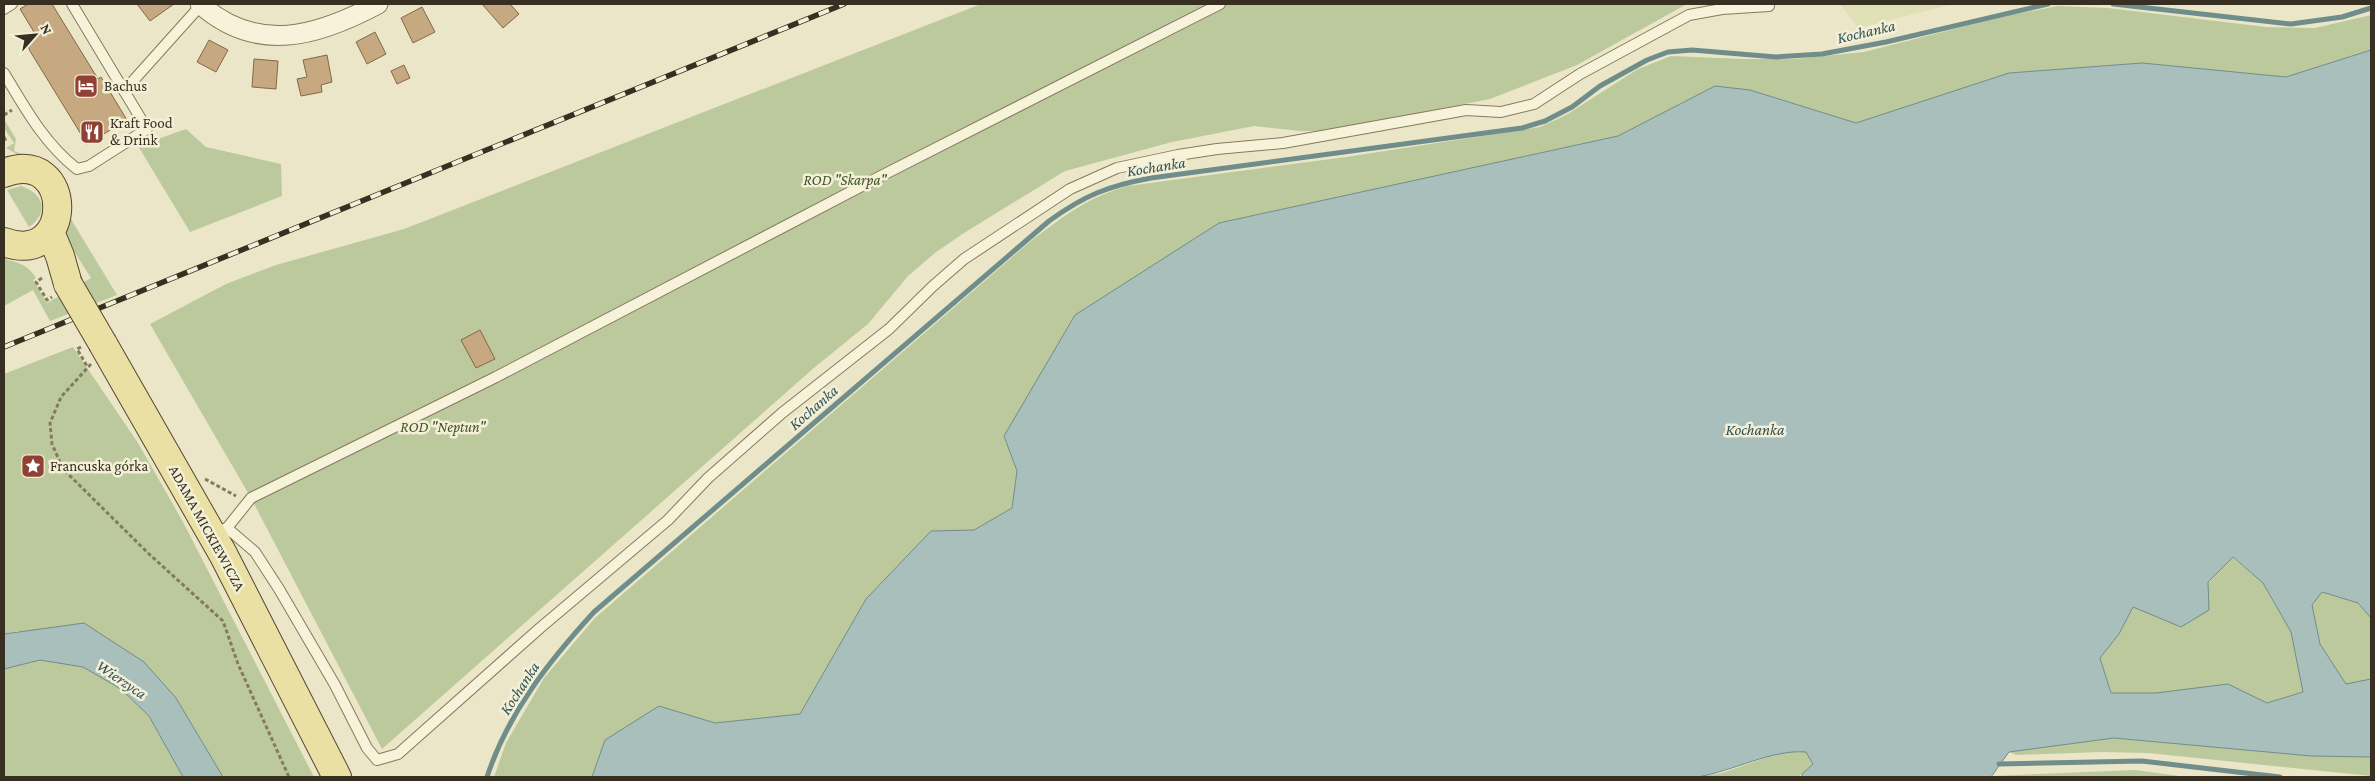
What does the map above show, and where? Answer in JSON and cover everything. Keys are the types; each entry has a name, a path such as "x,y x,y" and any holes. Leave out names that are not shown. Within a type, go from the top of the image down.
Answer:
{"main road":[{"path":"7,166 37,172 54,188 58,199 59,211 28,240"},
{"name":"ADAMA MICKIEWICZA","path":"28,240 46,265 91,348 219,530 337,777"}],"street":[{"path":"201,4 225,22 246,31 289,36 332,26 378,4"}],"lane":[{"path":"4,9 12,4"},
{"path":"4,73 46,139 59,155 77,169 89,166 147,129 72,4"},
{"path":"124,91 201,4"},
{"path":"1220,4 872,180 496,377 251,498 219,530 255,552 279,588 336,685 367,748 377,760 398,754 540,628 668,520 708,478 782,413 889,330 933,286 964,259 1070,189 1117,168 1178,155 1217,149 1283,144 1466,110 1501,112 1534,104 1580,74 1689,15 1722,8 1769,6"}],"path":[{"path":"4,137 6,141 4,142"},
{"path":"45,297 36,282 55,281"},
{"path":"91,348 87,366 61,397 50,423 52,444 63,469 148,553 223,621 238,664 289,777"}],"green space":[{"path":"981,4 1687,4 1577,65 1490,99 1327,131 1300,131 1254,126 1172,142 1065,171 936,252 908,276 868,324 815,367 382,749 251,498 150,324 226,284 276,265 404,229"},
{"path":"1840,4 1954,4 1858,28"},
{"path":"2058,6 2108,8 2266,27 2315,28 2371,15 2371,50 2286,77 2142,63 2009,73 1856,123 1750,90 1715,86 1618,136 1219,223 1004,436 1017,471 1012,508 974,530 931,531 866,599 800,714 715,723 659,706 605,740 592,777 494,777 506,743 544,678 595,618 1032,240 1066,215 1100,196 1128,186 1346,157 1540,127 1566,115 1638,69 1671,56 1794,59 1864,52 2005,16"},
{"path":"4,119 16,139 14,151 34,159 29,161 6,148 14,143 4,128"},
{"path":"186,129 206,147 281,164 282,196 190,232 138,146"},
{"path":"21,186 34,193 41,203 40,215 29,227 7,190"},
{"path":"69,216 117,295 50,321 33,290 4,306 4,259 18,263 30,270 36,278 33,280 47,303 91,278 70,245 62,241"},
{"path":"73,347 138,443 183,522 314,777 223,777 176,698 18,631 4,634 4,374"},
{"path":"2232,557 2263,583 2291,632 2303,692 2267,703 2228,684 2156,693 2111,693 2100,658 2119,634 2133,606 2152,614 2208,583"},
{"path":"2321,592 2358,603 2371,618 2371,679 2346,684 2320,644 2312,605"},
{"path":"40,659 83,667 121,689 149,716 183,777 4,777 4,669"},
{"path":"2114,738 2311,756 2371,757 2371,776 2148,753 2100,752 2016,755 2009,752"},
{"path":"1785,751 1806,752 1813,764 1798,777 1697,777 1722,773"},
{"path":"2135,770 2187,777 1991,777 1992,776"}],"water":[{"name":"Kochanka","path":"2371,50 2371,618 2358,603 2322,592 2312,605 2320,644 2346,684 2371,679 2371,757 2311,756 2114,738 2009,752 1991,777 1802,777 1802,774 1813,764 1806,752 1793,752 1766,757 1697,777 592,777 605,740 659,706 715,723 800,714 866,599 931,531 974,530 1012,508 1017,471 1004,436 1075,315 1219,223 1618,136 1715,86 1750,90 1856,123 2009,73 2142,63 2286,77","holes":["2233,557 2263,583 2291,632 2303,692 2267,703 2228,684 2156,693 2111,693 2100,658 2119,634 2133,607 2181,627 2209,610 2208,582"]},
{"name":"Wierzyca","path":"84,623 144,662 176,698 223,777 183,777 149,716 121,689 83,667 40,660 4,669 4,634"}],"building":[{"path":"28,4 52,4 98,79 101,77 127,120 87,144 30,51 26,41 34,32 20,9"},
{"path":"137,4 174,4 150,21"},
{"path":"482,4 510,4 519,14 503,28"},
{"path":"422,7 435,32 413,43 401,18"},
{"path":"375,32 386,54 367,64 356,42"},
{"path":"209,40 228,50 216,72 197,62"},
{"path":"327,55 332,82 321,85 322,92 301,96 297,79 307,77 303,60"},
{"path":"254,59 278,61 276,89 252,87"},
{"path":"404,65 410,78 397,84 391,71"},
{"path":"480,330 495,359 476,368 461,340"}],"waterway":[{"name":"Kochanka","path":"487,777 506,731 531,689 561,649 594,612 1049,221 1086,198 1109,188 1151,178 1522,128 1545,121 1572,107 1600,86 1647,60 1668,52 1692,50 1776,57 1822,54 1886,42 2048,4"},
{"name":"Kochanka","path":"2113,4 2291,24 2342,17 2371,8"},
{"path":"1999,764 2142,761 2280,777"}],"railway":[{"path":"4,347 844,4"}],"place":[{"name":"Bachus","path":"86,86"},
{"name":"Kraft Food & Drink","path":"92,132"},
{"name":"Francuska górka","path":"33,466"}],"park label":[{"name":"ROD \"Skarpa\"","path":"845,180"},
{"name":"ROD \"Neptun\"","path":"443,427"}]}
